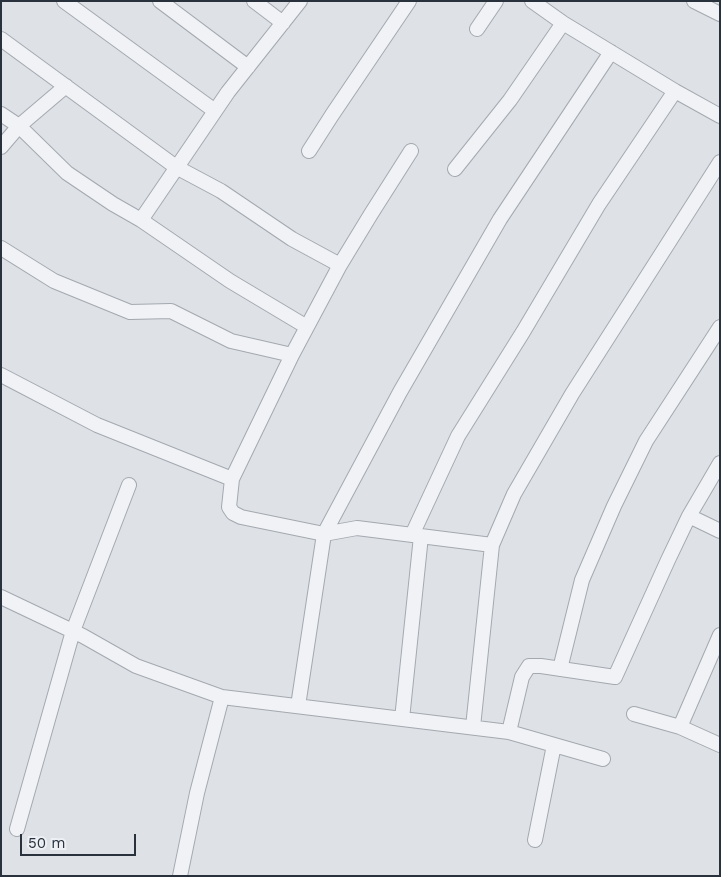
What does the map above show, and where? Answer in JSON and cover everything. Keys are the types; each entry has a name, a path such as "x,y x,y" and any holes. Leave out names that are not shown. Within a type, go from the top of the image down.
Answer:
{"street":[{"path":"64,1 214,111"},
{"path":"160,1 248,67"},
{"path":"254,1 283,23"},
{"path":"141,220 214,111 300,1"},
{"path":"310,151 409,1"},
{"path":"477,29 496,1"},
{"path":"532,1 563,23 720,116"},
{"path":"694,1 720,14"},
{"path":"455,169 510,100 563,23"},
{"path":"1,39 176,167 221,191 292,239 340,265"},
{"path":"298,706 324,534 400,392 500,219 611,52"},
{"path":"1,147 19,126 66,86"},
{"path":"402,719 416,535 458,436 523,332 599,204 675,91"},
{"path":"1,114 19,126 67,173 113,204 141,220 230,281 307,327"},
{"path":"411,151 340,265 292,355 232,478 229,507 233,513 241,517 324,534 357,528 492,545"},
{"path":"473,727 492,545 514,494 572,394 720,162"},
{"path":"1,248 54,280 130,312 171,311 231,341 292,355"},
{"path":"560,668 582,580 614,506 646,441 720,327"},
{"path":"1,376 97,424 232,478"},
{"path":"509,732 522,677 530,666 560,668 615,677 689,516 720,463"},
{"path":"17,830 72,631 129,484"},
{"path":"689,516 720,531"},
{"path":"1,597 83,636 136,666 222,697 509,732 603,759"},
{"path":"680,727 720,635"},
{"path":"180,876 197,793 222,697"},
{"path":"634,714 680,727 720,744"},
{"path":"535,840 554,744"}]}
